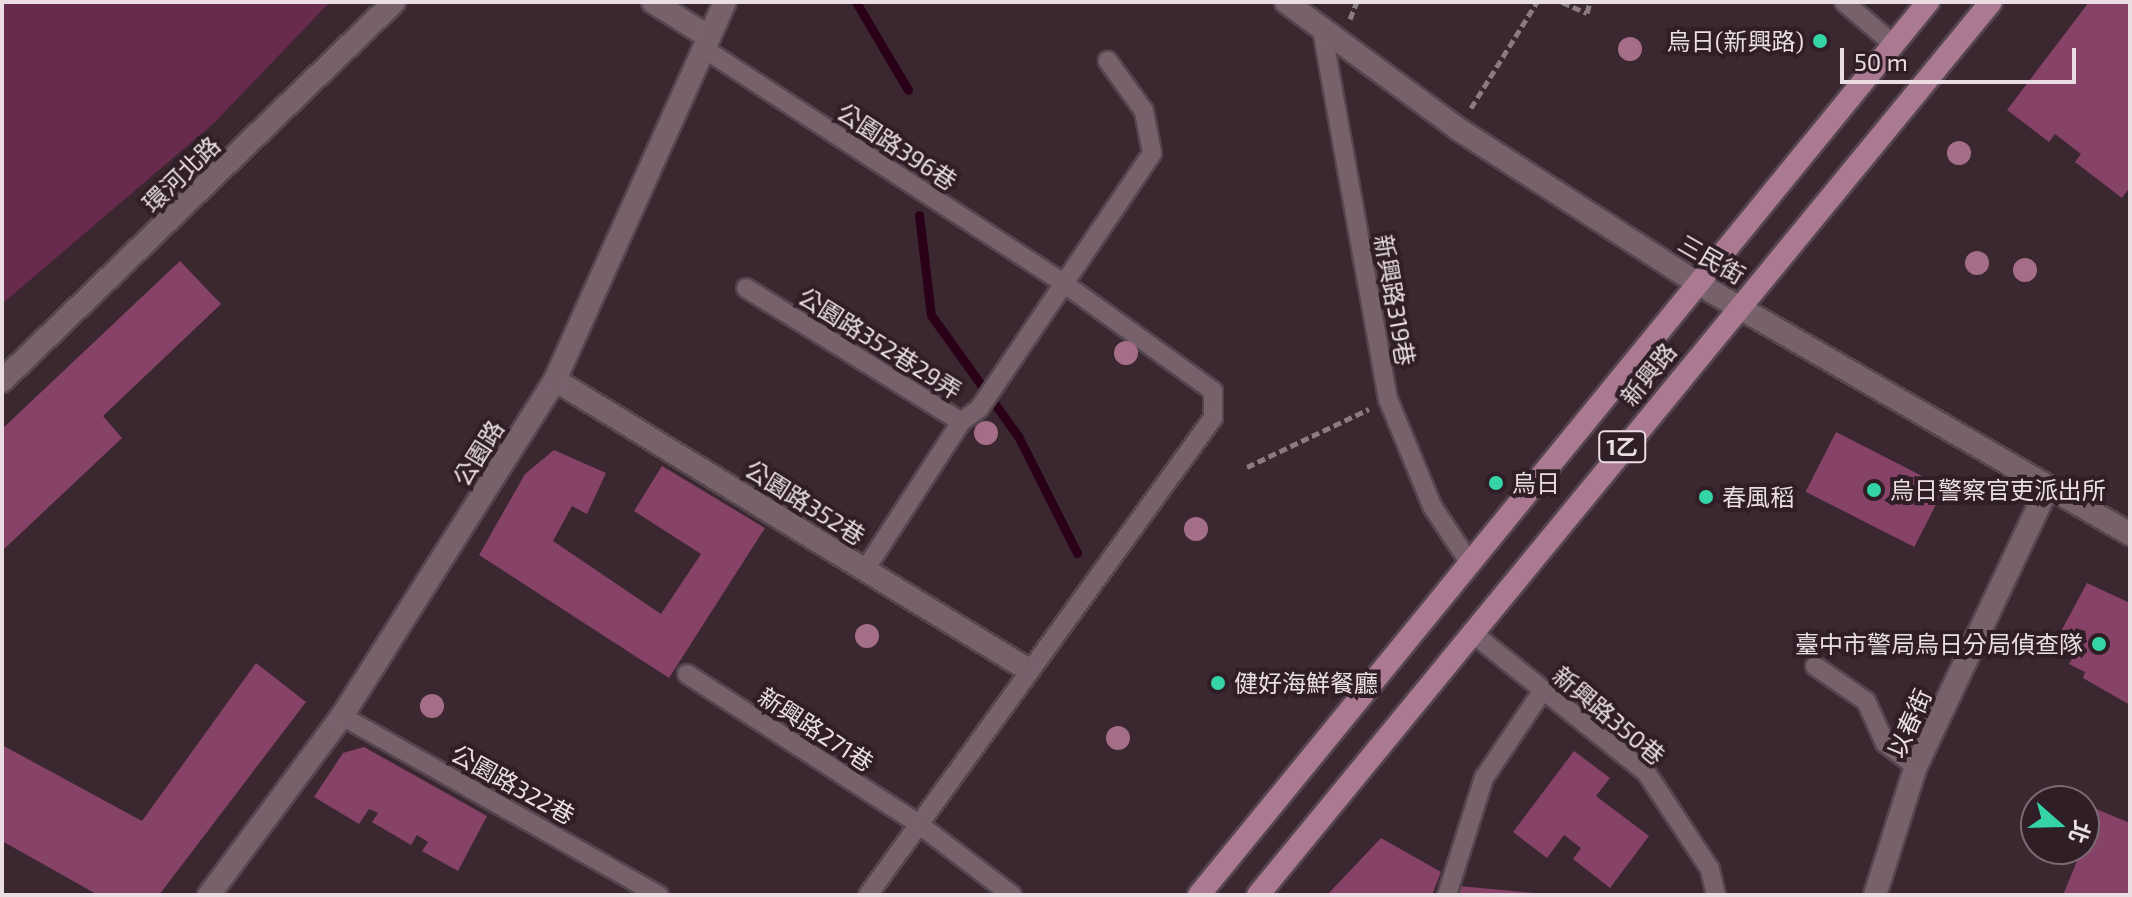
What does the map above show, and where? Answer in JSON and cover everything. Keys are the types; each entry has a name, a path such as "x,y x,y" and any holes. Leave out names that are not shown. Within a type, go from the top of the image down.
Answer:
{"main road":[{"name":"新興路","path":"1199,895 1928,2"},
{"name":"新興路","path":"1258,895 1738,304 1991,2"}],"street":[{"name":"環河北路","path":"2,381 394,2"},
{"path":"653,2 708,44"},
{"name":"公園路","path":"209,895 342,716 555,380 725,2"},
{"name":"三民街","path":"1286,2 1458,129 1697,283 1738,304 2046,491 2130,534"},
{"name":"公園路352巷","path":"555,380 1027,669"},
{"name":"以春街","path":"1875,895 1916,766 2046,491"}],"lane":[{"path":"1844,2 1893,44"},
{"name":"新興路319巷","path":"1322,29 1388,399 1432,506 1469,562"},
{"name":"公園路396巷","path":"708,44 1062,282 1213,391 1213,418 1027,669"},
{"path":"961,422 979,409 1152,153 1144,111 1108,61"},
{"name":"公園路352巷29弄","path":"746,288 961,422 865,570"},
{"name":"新興路350巷","path":"1471,632 1646,772 1710,869 1716,895"},
{"path":"1815,666 1866,701 1885,743 1916,766"},
{"path":"868,895 1027,669"},
{"name":"新興路271巷","path":"687,674 920,825 1012,895"},
{"path":"1447,895 1484,778 1543,690"},
{"name":"公園路322巷","path":"342,716 659,895"}],"path":[{"path":"1458,129 1537,2"},
{"path":"1562,2 1587,13 1590,2"},
{"path":"1247,467 1388,399"}],"shaded area":[{"path":"2,2 330,2 214,123 2,304"}],"building":[{"path":"2089,2 2130,2 2130,187 2122,198 2075,162 2081,154 2055,134 2049,142 2007,110"},
{"path":"180,261 221,304 103,416 122,438 2,551 2,429"},
{"name":"烏日警察官吏派出所","path":"1836,432 1945,487 1914,547 1806,492"},
{"path":"554,450 606,473 587,514 572,506 553,541 661,614 701,554 634,511 662,466 765,528 669,678 479,555 525,474"},
{"name":"臺中市警局烏日分局偵查隊","path":"2087,583 2130,603 2130,705 2083,678 2085,672 2069,664 2077,650 2058,637"},
{"path":"256,663 306,702 159,895 98,895 2,841 2,745 142,821"},
{"path":"364,747 487,816 458,871 422,851 428,842 417,835 411,845 372,822 378,813 369,809 359,824 314,797 343,753"},
{"path":"1574,751 1610,778 1596,796 1649,836 1610,888 1573,859 1581,848 1564,835 1547,858 1513,832"},
{"path":"2100,811 2130,823 2130,895 2063,895 2075,865 2100,865"},
{"path":"1381,838 1441,872 1432,895 1327,895"},
{"path":"1459,886 1534,893 1458,895"}],"waterway":[{"path":"856,2 908,90"},
{"path":"919,215 931,315 1018,436 1077,553"}],"place":[{"name":"烏日(新興路)","path":"1820,41"},
{"name":"烏日","path":"1496,483"},
{"name":"烏日警察官吏派出所","path":"1874,490"},
{"name":"春風稻","path":"1706,497"},
{"name":"臺中市警局烏日分局偵查隊","path":"2099,644"},
{"name":"健好海鮮餐廳","path":"1218,683"}]}
